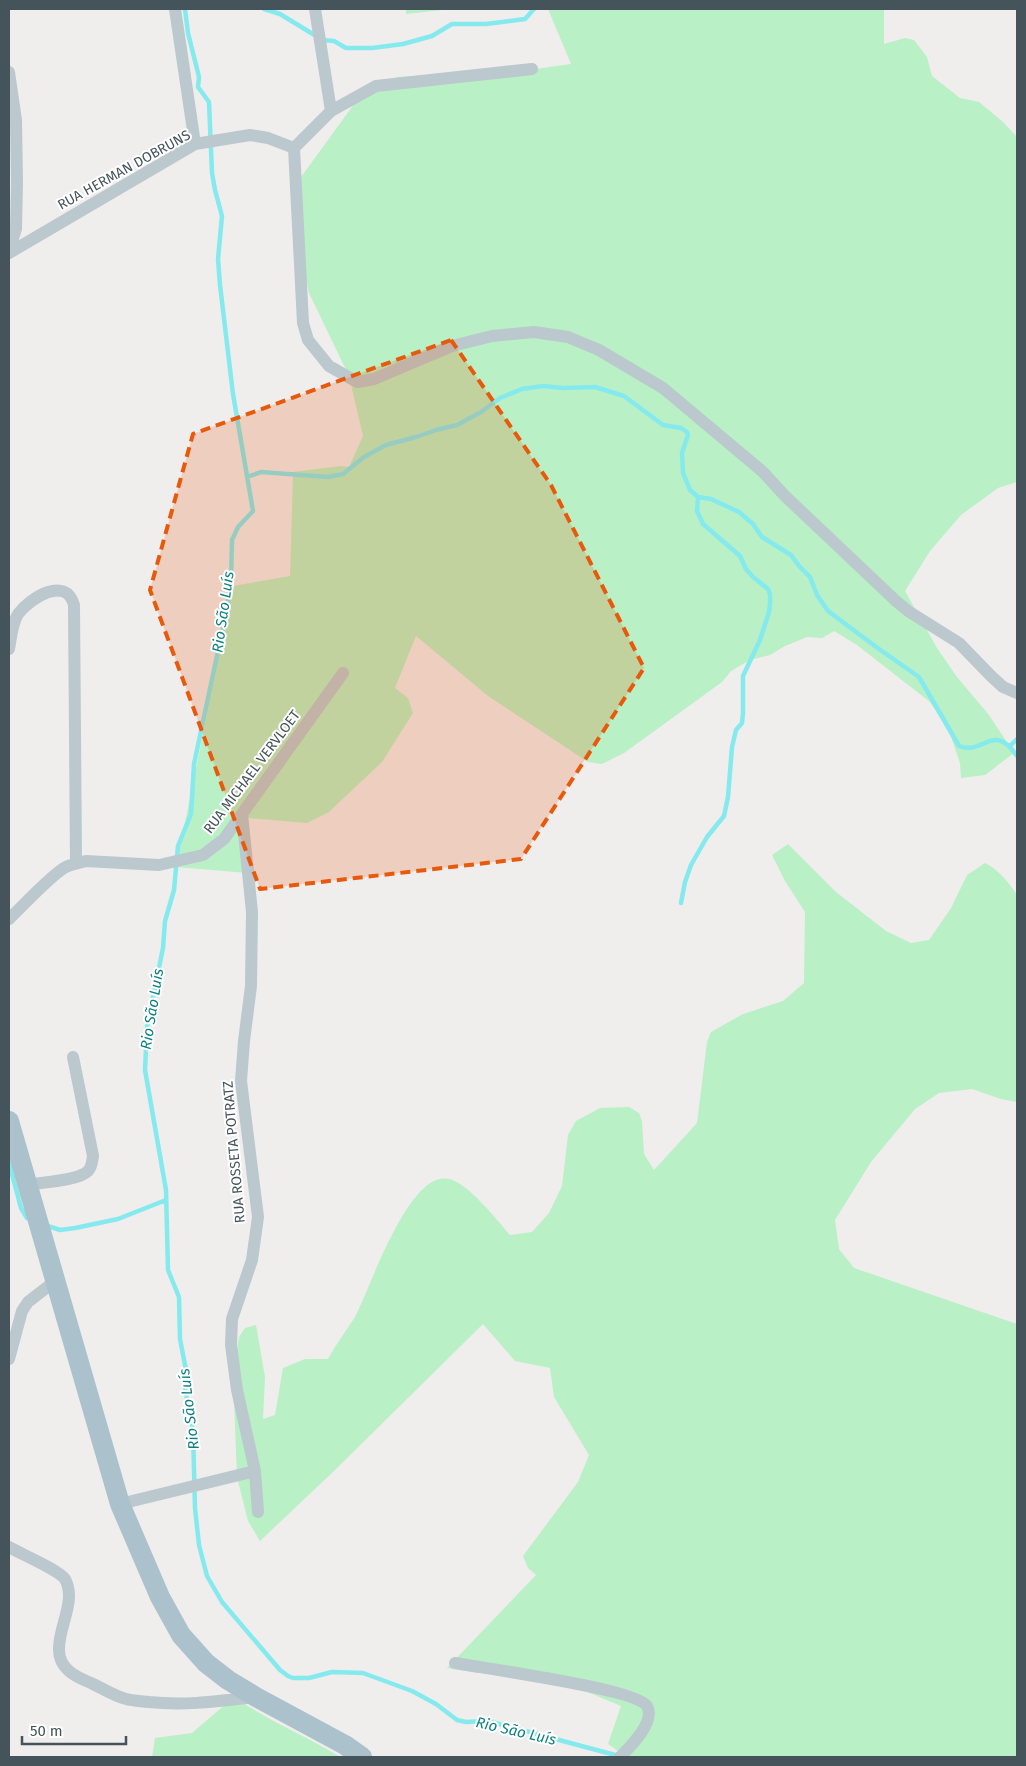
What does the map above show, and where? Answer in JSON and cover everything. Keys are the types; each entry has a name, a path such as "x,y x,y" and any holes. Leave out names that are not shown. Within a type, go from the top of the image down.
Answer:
{"main road":[{"path":"9,1121 120,1504 160,1597 181,1635 206,1663 228,1680 362,1757"}],"street":[{"path":"174,9 198,144"},
{"path":"315,9 331,112"},
{"path":"532,69 376,86 331,112 294,148 303,323 308,340 329,366 357,382 374,379 452,346 492,336 534,332 568,337 599,350 663,388 763,472 785,496 896,601 908,611 959,643 1003,687 1017,693"},
{"path":"9,72 16,120 17,182 16,229 9,252"},
{"name":"RUA HERMAN DOBRUNS","path":"9,252 198,144 250,135 268,138 294,148"},
{"path":"9,649 18,615 30,603 52,591 62,591 70,595 74,605 76,863"},
{"name":"RUA MICHAEL VERVLOET","path":"9,919 64,868 76,863 86,861 159,864 203,855 224,839 343,674"},
{"name":"RUA ROSSETA POTRATZ","path":"242,814 252,912 251,986 244,1041 242,1080 258,1217 252,1260 232,1319 231,1345 237,1390 255,1471 258,1512"},
{"path":"27,1185 77,1177 87,1172 92,1166 93,1156 73,1057"},
{"path":"9,1359 22,1311 28,1302 55,1281"},
{"path":"120,1504 255,1471"},
{"path":"9,1547 57,1571 64,1578 69,1591 59,1650 61,1661 68,1670 79,1678 126,1699 158,1703 193,1704 256,1697"},
{"path":"455,1663 607,1690 633,1697 643,1702 648,1707 649,1714 646,1723 640,1736 624,1753"}],"highlighted area":[{"path":"451,340 551,485 644,668 521,859 260,889 150,590 193,434"}],"green space":[{"path":"406,9 452,9 406,14"},
{"path":"548,9 884,9 884,44 905,38 914,40 927,57 932,76 960,98 979,102 1003,122 1017,137 1017,482 998,488 961,515 930,551 905,591 937,648 957,677 989,715 1014,753 985,775 961,778 960,763 949,731 930,702 857,645 834,631 822,638 807,637 785,646 770,655 750,660 731,671 722,682 624,753 602,764 588,762 488,696 416,636 395,688 408,698 413,713 382,762 329,812 307,823 248,818 248,873 176,867 233,586 290,576 293,472 340,466 349,467 363,436 349,376 309,293 295,228 296,184 357,100 397,77 461,73 498,74 571,64"},
{"path":"788,844 836,892 886,931 911,943 929,940 951,908 967,875 985,863 999,873 1017,895 1017,1102 1001,1099 972,1089 939,1093 915,1109 871,1162 835,1220 839,1249 854,1268 1017,1324 1017,1757 623,1757 624,1755 608,1744 621,1706 578,1688 447,1668 536,1575 528,1568 523,1556 578,1482 589,1455 554,1397 550,1368 515,1361 483,1324 260,1541 248,1521 237,1477 233,1375 239,1337 245,1328 256,1325 265,1377 263,1419 275,1415 283,1368 305,1359 328,1359 355,1317 381,1258 406,1211 420,1192 434,1181 449,1179 465,1187 510,1235 532,1232 549,1213 562,1186 568,1135 576,1121 600,1108 629,1107 639,1113 642,1121 644,1154 654,1170 697,1123 707,1042 711,1032 743,1014 783,1001 804,983 805,912 785,881 772,855"},
{"path":"234,1697 340,1757 152,1757 155,1738 192,1733"}],"waterway":[{"name":"Rio São Luís","path":"185,9 188,33 199,77 198,87 209,102 212,173 222,216 218,259 220,285 233,394 253,511 238,527 232,540 231,582 194,764 191,814 178,846 174,890 165,921 163,948 147,1027 145,1070 166,1190 168,1270 179,1297 180,1339 186,1370 185,1391 193,1432 195,1508 199,1545 207,1576 222,1602 280,1670 288,1676 293,1678 309,1678 332,1672 363,1673 412,1691 436,1704 457,1720 466,1722 488,1721 619,1756"},
{"path":"264,9 280,14 316,36"},
{"path":"322,40 334,41 346,48 372,48 403,44 432,36 452,24 486,24 525,19 534,9"},
{"path":"247,477 261,472 328,477 343,474 364,457 386,445 457,425 481,412 500,398 522,389 543,386 563,388 595,387 624,396 663,425 681,428 687,432 688,435 682,453 683,473 690,490 698,497 711,499 739,512 753,524 762,537 791,555 810,577 817,595 828,611 919,677 959,746 967,748 994,740 1001,741 1009,746 1017,756"},
{"path":"681,903 691,865 707,837 724,816 728,797 732,747 736,730 742,723 743,676 760,640 770,604 768,589 746,569 740,556 703,524 697,511 698,497"},
{"path":"1010,746 1017,739"},
{"path":"9,1163 21,1208 27,1218 31,1219"},
{"path":"45,1225 60,1230 75,1228 118,1219 166,1200"}]}
